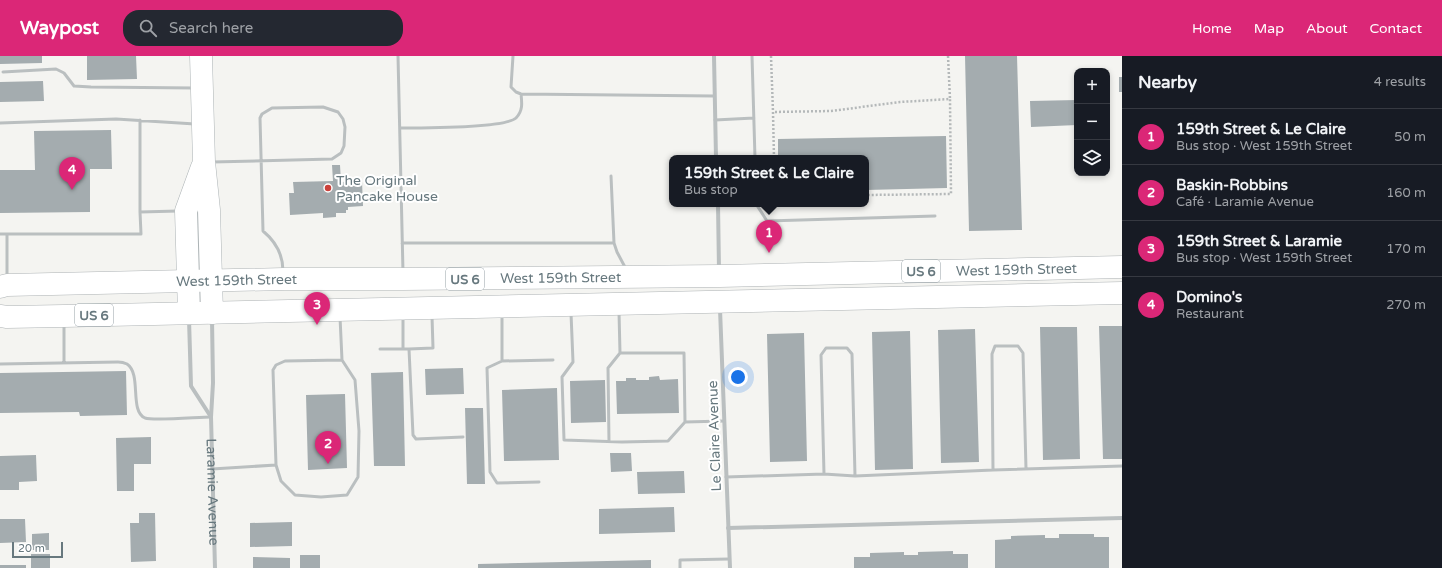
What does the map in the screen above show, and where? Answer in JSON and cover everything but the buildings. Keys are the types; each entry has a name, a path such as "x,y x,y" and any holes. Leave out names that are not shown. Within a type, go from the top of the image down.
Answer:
{"main road":[{"name":"Laramie Avenue","path":"201,56 204,162 209,210 212,313"},
{"name":"Laramie Avenue","path":"189,313 186,211 204,162"},
{"name":"West 159th Street","path":"3,286 284,279 720,276 1122,267"},
{"name":"West 159th Street","path":"0,316 212,313 1122,293"}],"street":[{"path":"714,56 716,155"},
{"path":"718,207 720,276"},
{"name":"Le Claire Avenue","path":"720,302 730,568"},
{"name":"Laramie Avenue","path":"189,313 191,386 211,417"},
{"name":"Laramie Avenue","path":"212,313 213,383 211,417 215,568"},
{"path":"728,528 1122,518"}],"lane":[{"path":"398,56 403,279"},
{"path":"513,56 511,87 516,92 521,94 714,96"},
{"path":"752,56 755,155"},
{"path":"3,72 56,69 64,73 74,86 85,87 202,88"},
{"path":"400,128 471,126 495,124 515,119 520,112 521,94"},
{"path":"204,162 261,160 332,158 341,153 344,146 346,128 343,119 338,112 323,107 272,108 262,114 260,118 261,160 262,231 271,238 279,251 283,261 284,279"},
{"path":"715,120 754,118"},
{"path":"0,123 116,119 203,124"},
{"path":"0,234 141,234 140,120"},
{"path":"611,176 614,243 617,252 631,277"},
{"path":"758,207 767,222 935,216"},
{"path":"140,212 186,211"},
{"path":"3,286 7,234"},
{"path":"402,243 614,243"},
{"path":"610,442 608,368 620,353 619,304"},
{"path":"571,305 573,362 562,377 564,440 610,442 668,441 684,422 684,353 620,353"},
{"path":"502,306 502,361"},
{"path":"403,308 403,349"},
{"path":"380,349 433,348 432,308"},
{"path":"340,310 342,360 355,380 359,431 358,477 346,495 321,497 295,495 281,481 276,465 273,370 276,365 285,361 342,360"},
{"path":"64,316 64,363"},
{"path":"993,470 992,354 995,346 1018,346 1023,353 1026,469"},
{"path":"409,348 413,435 416,439 463,437"},
{"path":"824,474 821,355 826,348 847,348 852,354 855,476"},
{"path":"539,482 498,483 490,472 486,368 502,361 553,360"},
{"path":"0,364 118,362 127,364 132,371 137,404 140,413 145,418 211,417"},
{"path":"684,422 724,421"},
{"path":"212,469 276,465"},
{"path":"726,477 824,474 855,476 1122,466"},
{"path":"680,568 680,560 729,559"}],"path":[{"path":"771,56 774,155"},
{"path":"869,195 951,194 948,56"},
{"path":"773,112 830,111 900,102 950,99"}],"place":[{"name":"The Original Pancake House","path":"328,188"},
{"name":"Domino's","path":"72,190"},
{"name":"159th Street & Le Claire","path":"769,253"},
{"name":"159th Street & Laramie","path":"317,325"},
{"name":"Baskin-Robbins","path":"328,464"}]}
